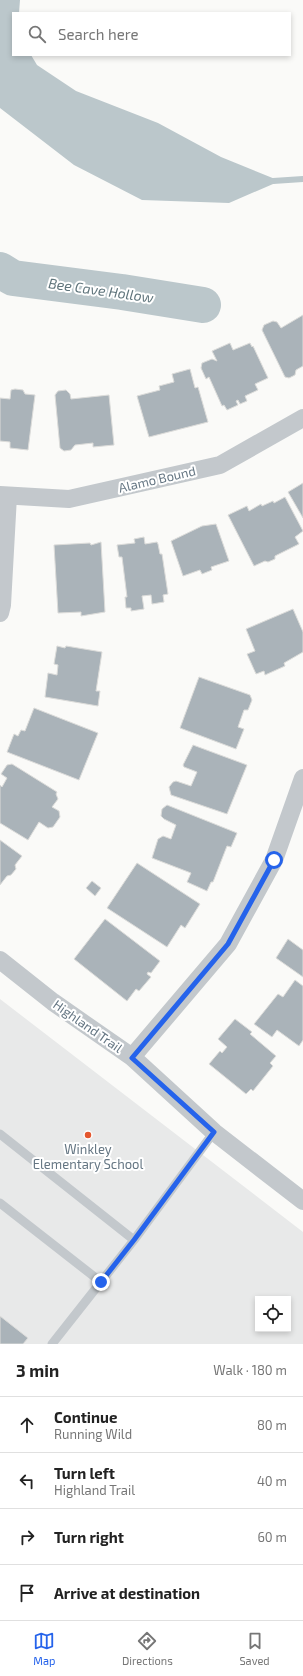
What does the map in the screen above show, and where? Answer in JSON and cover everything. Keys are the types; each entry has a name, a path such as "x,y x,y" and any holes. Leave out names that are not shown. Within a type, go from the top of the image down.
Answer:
{"street":[{"name":"Alamo Bound","path":"4,496 69,499 220,465 303,418"},
{"path":"0,613 2,605 4,496"},
{"path":"132,1058 228,944 274,860 303,778"},
{"name":"Highland Trail","path":"0,960 53,1002 132,1058 214,1132 303,1201"}],"lane":[{"path":"52,1344 134,1240 214,1132"},
{"path":"0,1134 134,1240"},
{"path":"0,1203 101,1282"}],"shaded area":[{"path":"0,0 20,0 19,12 12,12 12,56 32,56 37,65 76,91 158,123 221,157 280,181 229,203 142,200 74,165 0,108"},
{"name":"Winkley Elementary School","path":"0,999 303,1232 303,1344 0,1344"}],"building":[{"path":"303,315 303,366 296,370 295,375 289,378 285,377 262,330 264,325 273,321 277,322 281,328"},
{"path":"230,343 233,350 250,343 252,347 253,346 268,378 255,384 258,390 245,396 247,401 240,404 238,400 236,401 238,405 227,410 224,405 222,406 209,377 206,379 201,368 202,363 212,359 217,361 212,351"},
{"path":"190,369 195,388 198,387 208,422 149,437 137,396 160,390 159,386 174,382 172,374"},
{"path":"11,390 23,390 25,394 35,395 28,450 10,448 10,442 0,441 0,398 10,399"},
{"path":"66,390 70,394 71,399 109,395 114,445 93,447 93,443 75,445 71,450 64,451 60,448 55,395 58,391"},
{"path":"303,483 303,518 288,492"},
{"path":"285,497 303,531 295,537 299,544 275,556 275,559 268,562 265,561 254,566 228,515 247,506 249,511 261,504 262,506 273,501 274,503"},
{"path":"216,524 229,561 211,567 212,570 202,574 200,570 183,576 171,541 202,526"},
{"path":"144,537 145,544 157,542 158,544 160,554 162,554 168,594 163,595 164,602 152,604 151,595 142,596 144,609 131,611 131,608 126,608 125,597 127,597 122,557 119,557 117,545 135,543 134,539"},
{"path":"101,542 105,612 81,616 81,612 58,613 54,545 90,543 91,545"},
{"path":"293,609 303,632 303,652 284,663 285,666 265,675 264,671 256,674 247,654 255,651 246,629"},
{"path":"57,646 102,652 96,691 100,691 98,706 45,697 48,673 57,675 58,665 54,664"},
{"path":"199,677 250,695 252,700 248,710 244,710 238,727 244,729 236,749 180,728"},
{"path":"34,708 98,733 79,780 7,752 14,734 18,736 21,730 25,731"},
{"path":"193,745 247,765 227,814 171,795 169,787 173,782 176,781 191,786 197,772 184,767 183,765"},
{"path":"12,764 57,792 56,794 58,799 52,807 59,811 60,817 53,827 48,828 39,822 28,840 0,823 0,785 2,787 7,778 1,774 7,765"},
{"path":"167,805 237,833 231,847 227,846 213,882 211,882 207,891 187,882 191,873 152,858 158,839 163,836 171,839 176,825 161,816 162,809"},
{"path":"0,840 22,856 15,865 16,869 11,875 7,876 0,885"},
{"path":"137,863 200,904 185,928 181,925 167,947 107,908"},
{"path":"92,881 101,888 95,896 86,888"},
{"path":"105,919 160,961 151,973 148,972 147,974 151,977 139,991 136,989 127,1001 74,959"},
{"path":"288,939 303,950 303,977 276,958"},
{"path":"295,980 303,986 303,1040 299,1046 277,1030 272,1037 254,1024 278,994 283,997"},
{"path":"235,1019 252,1032 250,1034 276,1056 270,1063 273,1066 253,1091 251,1089 246,1094 209,1064 220,1051 222,1053 227,1047 218,1039"},
{"path":"0,1316 28,1338 23,1344 0,1344"}],"waterway":[{"path":"273,181 303,179"},
{"name":"Bee Cave Hollow","path":"0,270 13,278 122,292 203,305"}],"place":[{"name":"Winkley Elementary School","path":"88,1135"}],"route":[{"path":"101,1282 214,1132 132,1058 228,944 274,860"}]}
